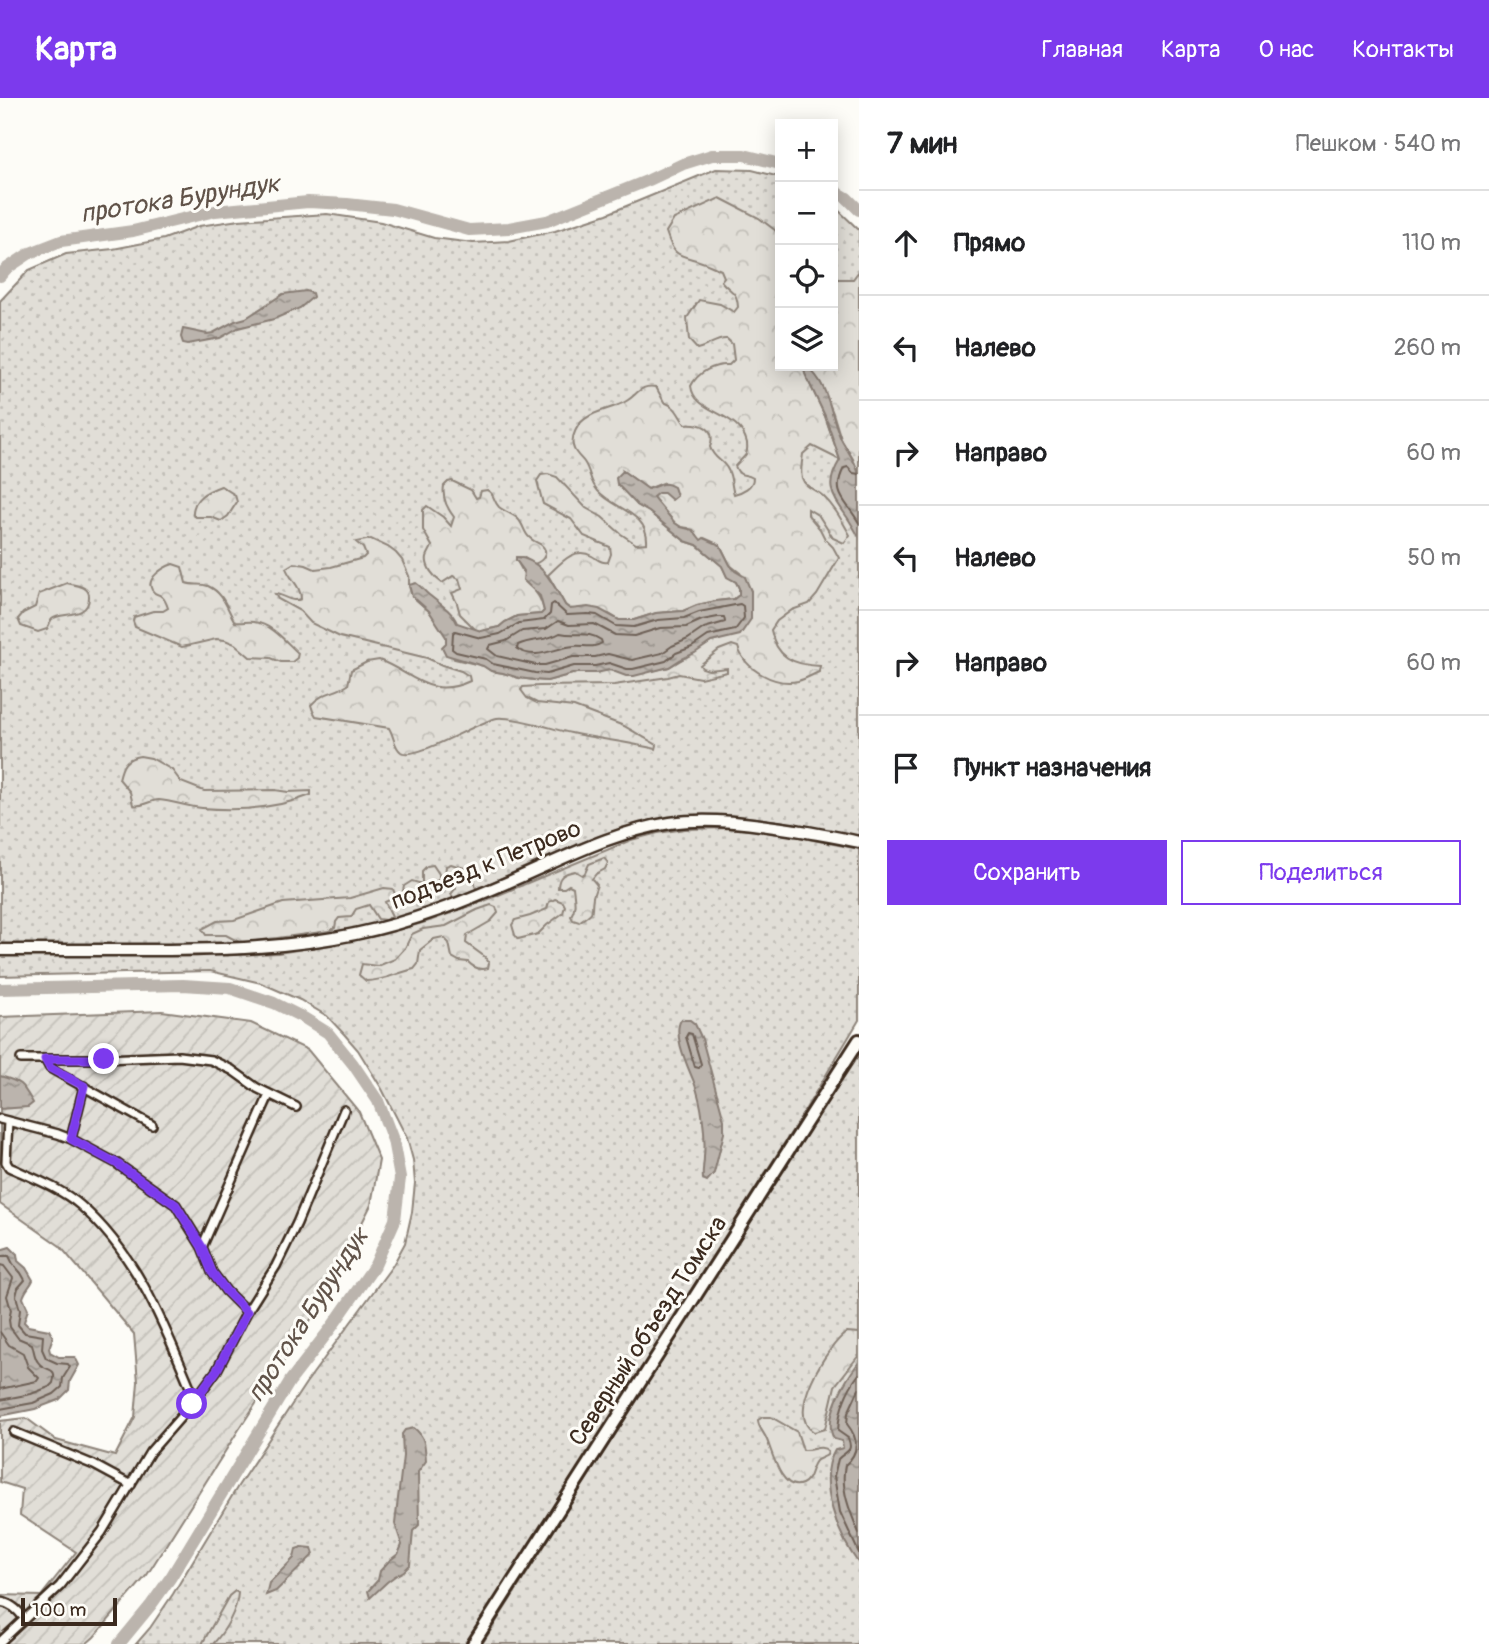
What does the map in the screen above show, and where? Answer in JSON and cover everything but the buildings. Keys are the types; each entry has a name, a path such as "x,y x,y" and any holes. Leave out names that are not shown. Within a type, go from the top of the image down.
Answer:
{"main road":[{"name":"Северный объезд Томска","path":"473,1644 859,1040"}],"street":[{"name":"подъезд к Петрово","path":"0,950 240,949 327,940 418,918 602,842 642,828 671,823 716,821 766,825 859,842"},
{"path":"20,1059 179,1056 211,1060 232,1070 257,1088 296,1107"},
{"path":"45,1059 50,1068 152,1125"},
{"path":"71,1139 84,1086"},
{"path":"202,1247 270,1095"},
{"path":"0,1642 60,1586 102,1532 150,1452 217,1370 247,1312 276,1266 344,1110"},
{"path":"195,1399 169,1335 138,1273 115,1241 80,1205 47,1184 9,1167 6,1162 4,1120 71,1139 116,1163 176,1205 202,1247 212,1272 247,1312"},
{"path":"14,1432 94,1465 131,1485"},
{"path":"0,1602 18,1609 24,1618"}],"green space":[{"path":"716,169 752,170 775,176 775,371 838,371 838,210 859,230 859,837 810,826 735,816 660,819 635,824 595,838 435,906 379,923 332,932 285,939 190,945 0,945 0,301 29,270 66,254 113,249 164,239 199,226 239,220 327,214 381,222 434,238 473,243 509,241 555,231 607,214"},
{"path":"720,198 759,218 775,230 775,371 812,371 807,379 825,416 840,460 812,446 803,454 801,475 808,487 827,500 850,535 844,543 833,538 819,516 808,509 808,515 839,558 809,604 792,610 777,621 771,630 777,647 787,658 802,664 820,666 819,672 798,681 771,679 747,663 738,647 732,645 719,650 700,665 709,670 727,668 727,672 700,678 679,674 614,685 539,686 523,687 521,690 527,698 537,703 574,707 624,726 657,745 656,749 497,718 432,746 408,753 399,750 389,728 316,716 311,705 348,685 351,670 367,662 379,660 432,686 443,688 470,681 469,676 461,671 427,658 340,637 311,623 300,611 278,599 275,594 294,600 301,599 299,590 286,568 294,563 315,569 331,567 363,558 366,555 363,548 356,542 371,539 388,547 402,560 409,576 412,596 429,611 440,626 447,637 446,643 454,659 519,678 547,681 576,673 651,671 669,667 751,619 751,591 740,573 730,565 720,545 704,539 701,541 688,528 675,523 652,497 664,493 663,483 648,489 623,471 637,505 685,541 697,545 722,566 727,576 736,582 739,595 734,599 697,605 683,611 619,620 609,614 570,609 548,575 574,554 585,553 602,562 608,562 611,554 610,547 584,536 571,519 543,504 537,481 541,475 557,477 586,508 602,517 621,534 636,544 647,543 646,533 637,518 605,497 595,487 573,445 575,431 584,419 623,403 640,390 656,387 664,402 674,408 685,424 696,424 709,431 712,440 710,447 728,470 734,494 751,484 753,478 741,474 735,466 747,451 743,433 727,418 700,402 691,386 707,370 729,365 734,360 732,344 727,339 697,349 689,340 687,318 699,300 720,304 734,312 738,307 736,297 721,281 724,277 721,270 681,255 671,246 666,232 674,219"},
{"path":"859,271 859,475 841,439 821,384 812,371 838,371 838,279 853,279"},
{"path":"452,481 471,490 476,498 481,491 490,492 499,507 518,519 528,536 543,547 545,553 541,561 534,564 523,557 516,557 541,602 544,611 541,614 517,616 499,627 476,630 460,614 452,593 462,589 459,579 453,576 442,583 431,572 427,556 432,546 423,530 423,510 427,506 451,526 454,517 446,502 444,486"},
{"path":"221,486 235,495 237,502 228,516 221,521 193,515 198,500"},
{"path":"173,564 182,567 186,583 208,586 218,593 235,622 254,622 267,626 298,653 297,658 292,662 281,662 271,658 250,657 235,644 216,639 182,647 135,627 134,617 168,608 164,599 152,590 151,581 156,574"},
{"path":"67,583 81,587 89,593 88,604 84,609 52,619 47,629 38,632 21,626 18,619 35,607 39,594"},
{"path":"140,756 151,758 172,770 181,782 204,791 311,791 311,795 272,806 244,809 202,808 159,800 133,805 130,792 119,779 125,763"},
{"path":"685,829 768,831 859,849 859,1020 799,1120 466,1644 136,1644 173,1594 238,1486 306,1383 393,1265 405,1243 412,1212 415,1183 413,1160 407,1138 358,1050 327,1016 300,1000 261,983 210,971 0,976 0,956 236,955 278,953 329,945 384,934 429,921 631,840"},
{"path":"604,858 608,863 605,869 592,879 597,885 592,911 579,922 573,920 573,887 569,885 558,888 559,881 562,876 571,872 582,875 589,864"},
{"path":"451,864 472,871 476,889 454,899 451,894 456,888 455,885 447,882 445,875 446,866"},
{"path":"433,865 439,879 430,887 431,897 408,899 403,891 404,886 412,881 422,884 422,871"},
{"path":"384,888 393,889 396,897 385,902 392,916 385,920 378,919 369,905 356,909 351,917 339,918 335,928 329,931 241,943 226,935 206,935 202,929 217,921 234,920 283,903 350,898"},
{"path":"555,899 563,902 563,913 538,934 518,939 512,925 515,920 547,909 549,902"},
{"path":"491,905 496,907 498,913 491,921 467,935 466,943 485,957 489,963 488,968 477,968 452,957 449,943 443,937 434,939 420,950 418,964 414,969 372,981 366,981 359,975 362,964 378,966 395,959 412,934 423,929 446,926"},
{"path":"162,1011 251,1023 308,1050 359,1112 379,1160 371,1205 321,1304 147,1575 86,1644 0,1644 0,1595 41,1596 76,1552 20,1515 22,1489 0,1482 0,1421 26,1418 56,1440 115,1456 135,1417 138,1382 134,1334 60,1246 0,1204 0,1017"},
{"path":"859,1054 859,1644 482,1644 795,1151"},
{"path":"847,1332 859,1333 859,1355 835,1386 825,1429 814,1432 806,1423 806,1397 820,1365"},
{"path":"771,1417 797,1432 803,1450 819,1448 828,1451 827,1455 817,1460 802,1484 789,1483 783,1477 759,1425 758,1420"},
{"path":"235,1591 238,1593 237,1600 226,1627 213,1644 202,1644 229,1596"}],"water":[{"path":"306,291 312,293 313,297 300,308 274,319 238,328 220,338 183,343 183,329 213,333 246,318 283,294"},
{"path":"804,371 812,371 820,382 838,432 858,471 859,537 832,490 832,477 840,460 825,416"},
{"path":"623,471 648,489 664,484 674,487 677,496 672,500 664,493 653,497 675,523 693,530 701,540 704,538 720,545 730,565 745,577 751,591 751,619 740,635 711,642 669,667 634,676 610,670 576,673 547,681 534,680 491,671 446,655 442,647 446,643 446,637 429,611 412,596 409,585 418,584 449,611 457,623 481,631 499,627 517,616 541,614 544,611 540,596 523,580 524,571 516,557 533,562 540,568 570,609 599,609 619,620 683,611 697,605 734,599 739,595 736,582 727,577 722,566 697,545 685,541 637,505 617,484 616,478"},
{"path":"681,1020 690,1020 695,1024 702,1039 724,1120 724,1133 714,1173 707,1181 703,1179 704,1139 701,1109 680,1042 678,1033"},
{"path":"0,1076 21,1085 33,1103 28,1107 0,1109"},
{"path":"10,1247 33,1280 23,1298 28,1309 24,1322 28,1326 49,1330 53,1337 50,1352 59,1357 75,1357 79,1365 70,1381 69,1390 59,1400 35,1409 0,1416 0,1250"},
{"path":"859,1362 859,1564 844,1539 832,1509 828,1478 835,1450 843,1448 842,1441 834,1439 831,1430 833,1410 842,1388"},
{"path":"414,1428 423,1439 426,1461 418,1472 419,1525 413,1531 410,1565 370,1598 368,1591 378,1580 380,1571 398,1554 402,1545 395,1524 403,1456 402,1434 405,1430"},
{"path":"312,1548 314,1554 276,1591 266,1595 269,1583 294,1558 296,1549"}],"waterway":[{"name":"протока Бурундук","path":"0,276 30,253 61,241 133,231 215,211 308,202 347,204 393,209 469,230 509,228 547,221 683,164 712,155 744,155 775,163"},
{"name":"протока Бурундук","path":"838,193 859,210"},
{"name":"протока Бурундук","path":"0,989 183,985 230,988 274,1003 328,1033 353,1064 378,1101 393,1140 400,1178 395,1220 375,1265 290,1381 171,1577 119,1644"}],"route":[{"path":"104,1059 45,1059 50,1068 84,1086 71,1139 116,1163 176,1205 202,1247 212,1272 247,1312 217,1370 192,1404"}]}
